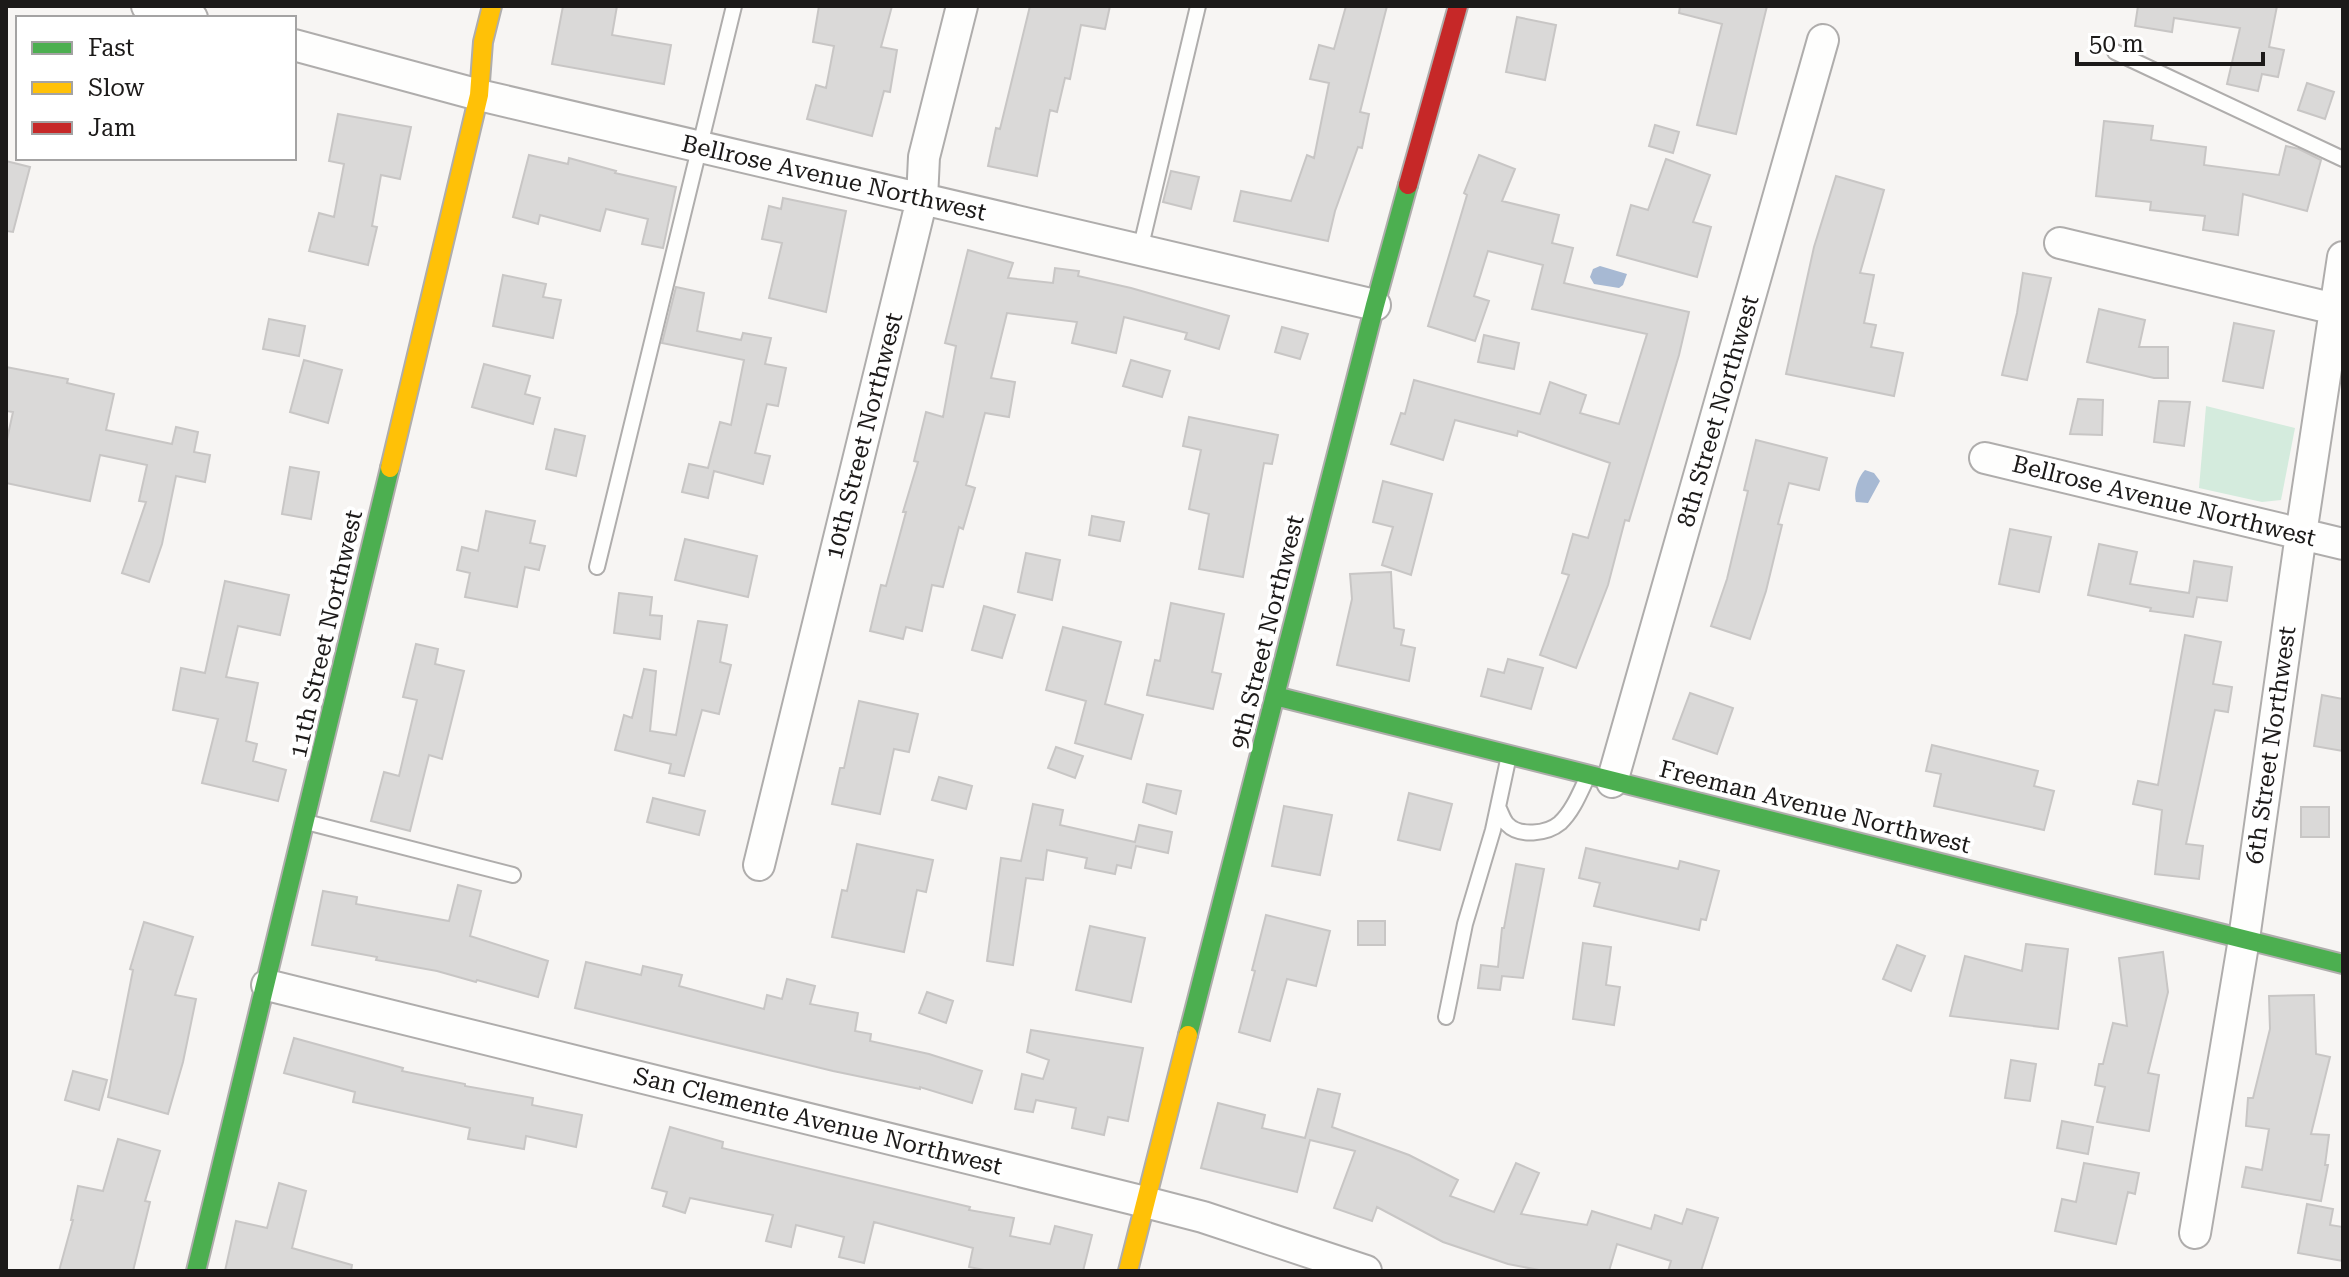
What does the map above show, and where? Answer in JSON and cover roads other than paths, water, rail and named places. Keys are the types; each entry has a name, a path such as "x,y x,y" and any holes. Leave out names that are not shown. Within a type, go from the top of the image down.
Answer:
{"street":[{"path":"147,6 184,16"},
{"name":"11th Street Northwest","path":"196,1271 479,95 483,42 492,6"},
{"name":"10th Street Northwest","path":"759,865 922,199 924,157 962,6"},
{"name":"9th Street Northwest","path":"1128,1271 1375,305 1458,6"},
{"name":"8th Street Northwest","path":"1600,779 1823,40"},
{"name":"Bellrose Avenue Northwest","path":"296,46 479,95 1375,305"},
{"path":"2060,243 2335,309"},
{"name":"6th Street Northwest","path":"2195,1233 2244,939 2343,257"},
{"name":"Bellrose Avenue Northwest","path":"1985,458 2343,544"},
{"name":"Freeman Avenue Northwest","path":"1275,696 2343,964"},
{"name":"San Clemente Avenue Northwest","path":"267,985 1203,1217 1366,1271"}],"lane":[{"path":"597,567 734,6"},
{"path":"1140,250 1198,6"},
{"path":"2115,52 2343,159"},
{"path":"1446,1017 1465,924 1509,756"},
{"path":"1498,807 1507,824 1518,831 1536,833 1558,825 1600,779"},
{"path":"306,822 513,875"}],"water":[{"path":"1600,266 1627,274 1623,285 1619,288 1594,284 1590,277 1593,269"},
{"path":"1865,470 1874,473 1880,481 1868,503 1856,502 1857,485"}]}
